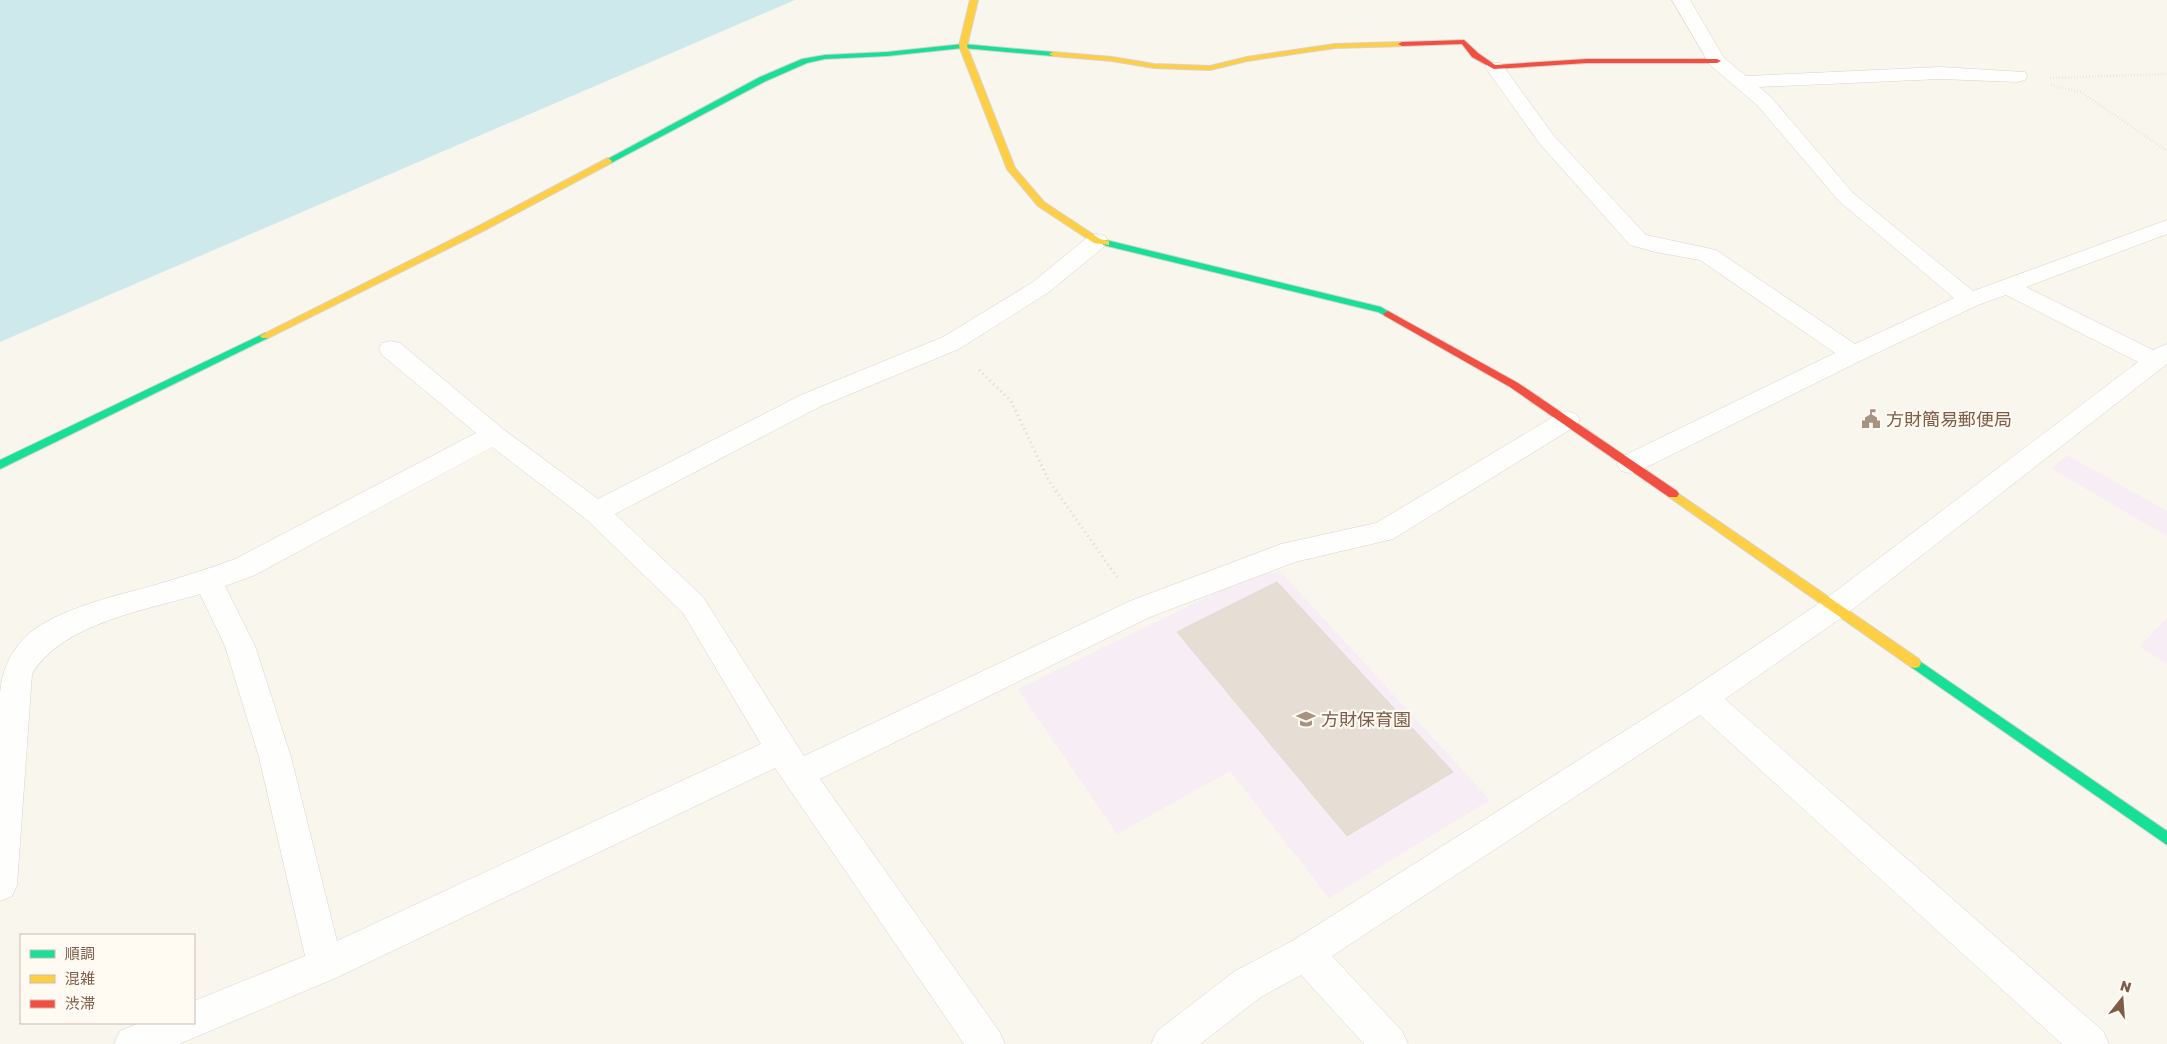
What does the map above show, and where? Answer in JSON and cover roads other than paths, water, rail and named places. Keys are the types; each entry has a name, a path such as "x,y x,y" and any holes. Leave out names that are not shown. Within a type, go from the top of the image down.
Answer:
{"street":[{"path":"974,0 963,46 1011,169 1041,204 1097,241 1381,310 1514,385 1567,420 2167,839"},
{"path":"1680,0 1717,62 1764,102 1846,197 1970,300"},
{"path":"0,465 121,408 469,234 762,79 805,61 825,57 886,54 963,46 1112,59 1154,66 1210,68 1247,59 1335,46 1464,42 1475,55 1494,68 1547,140 1638,240 1650,246 1700,252 1708,255 1853,354"},
{"path":"1494,68 1586,61 1717,62"},
{"path":"1740,82 1940,73 2018,76"},
{"path":"1630,464 1853,354 1970,300 2167,227"},
{"path":"596,512 810,401 951,343 1041,287 1097,241"},
{"path":"1170,1044 1248,984 1305,952 1702,698 1834,608 2161,356 2006,286"},
{"path":"391,349 494,435 596,512 693,605 790,762 986,1044"},
{"path":"195,1019 325,965 1140,609 1291,552 1383,532 1567,420"},
{"path":"0,885 17,673 30,651 50,634 85,617 208,581 245,567 494,435"},
{"path":"208,581 240,646 274,757 325,965"},
{"path":"1702,698 2090,1044"},
{"path":"1305,952 1388,1044"},
{"path":"133,1044 183,1024"}],"water":[{"path":"0,0 795,0 0,342"}],"place":[{"name":"方財簡易郵便局","path":"1871,419"},
{"name":"方財保育園","path":"1306,719"}]}
